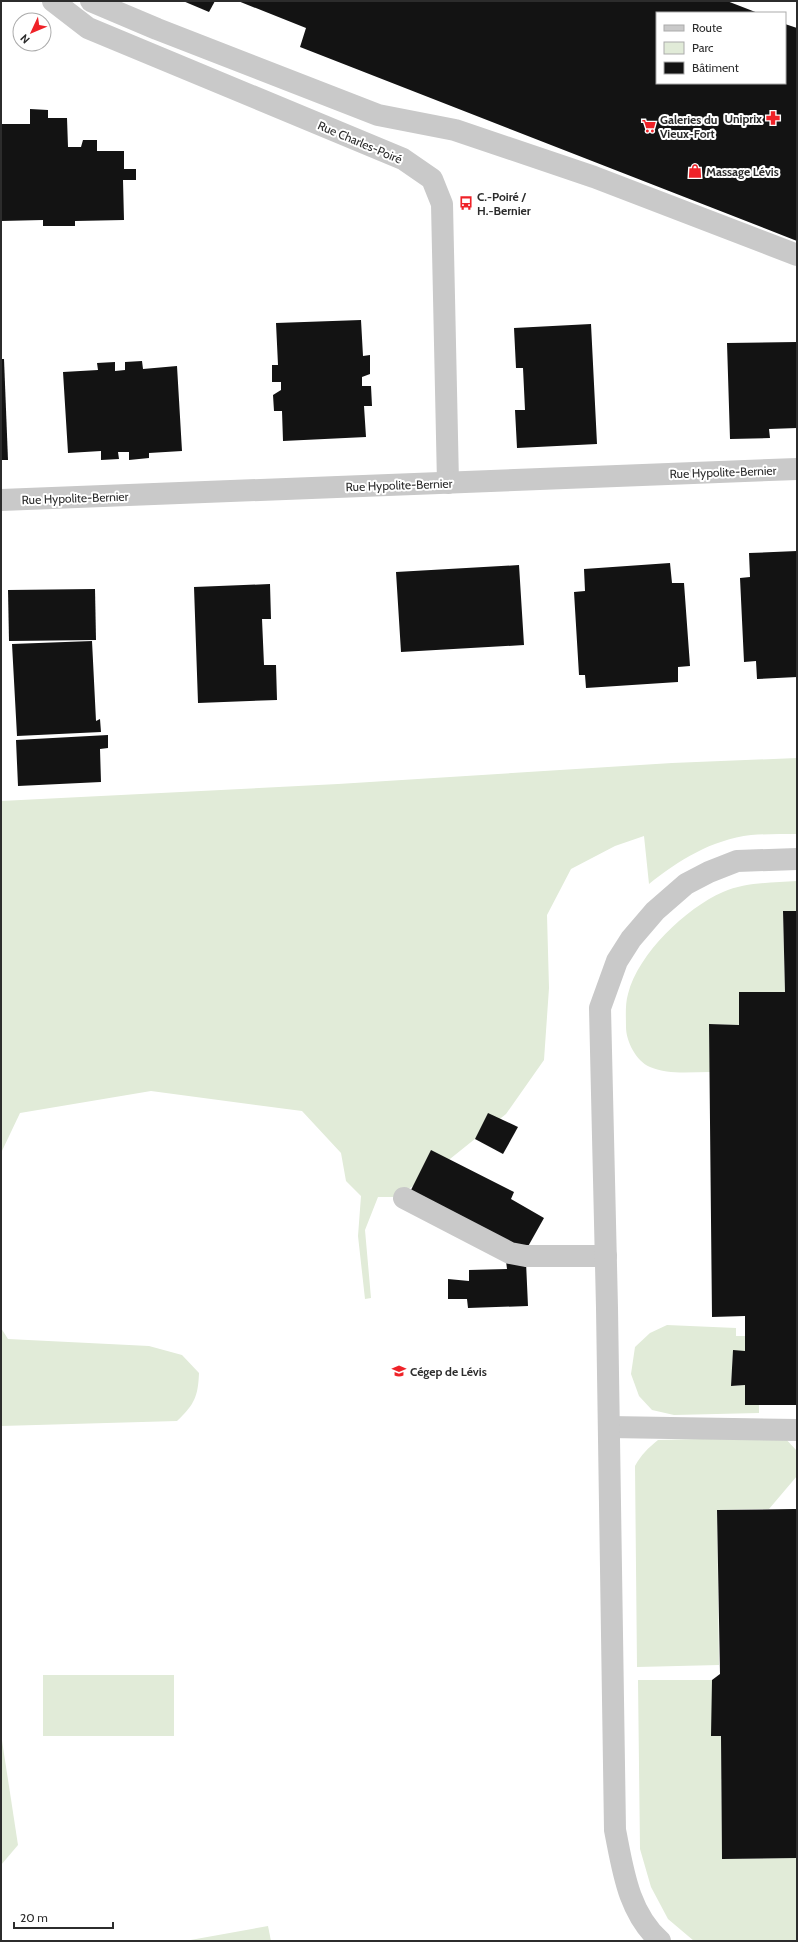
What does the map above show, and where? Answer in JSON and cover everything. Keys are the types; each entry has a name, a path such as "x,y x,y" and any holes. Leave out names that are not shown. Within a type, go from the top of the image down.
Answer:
{"street":[{"name":"Rue Charles-Poiré","path":"53,1 88,28 403,159 432,179 442,204 448,483"},
{"path":"91,1 157,29 378,115 455,130 601,180 797,255"},
{"name":"Rue Hypolite-Bernier","path":"1,500 797,469"},
{"path":"660,1941 649,1931 634,1907 624,1879 615,1830 606,1256 600,1008 617,961 646,920 665,901 686,884 709,872 737,861 797,859"},
{"path":"404,1198 510,1253 526,1256 606,1256"},
{"path":"609,1427 797,1430"}],"green space":[{"path":"797,758 797,834 751,835 722,841 684,859 649,884 644,836 615,846 571,869 547,915 549,988 544,1060 506,1114 430,1175 396,1197 378,1197 365,1230 371,1298 365,1299 358,1236 361,1196 346,1181 341,1153 302,1111 151,1091 20,1113 1,1153 1,801 338,784 672,763"},
{"path":"797,881 797,911 783,912 785,992 739,992 739,1025 709,1024 710,1072 687,1073 657,1070 640,1060 630,1044 626,1032 627,998 633,979 642,963 665,934 694,909 723,892 741,886"},
{"path":"667,1325 736,1328 736,1336 745,1336 745,1351 733,1351 731,1386 745,1385 745,1405 759,1405 759,1413 674,1415 652,1410 639,1396 631,1374 635,1347 650,1333"},
{"path":"1,1328 8,1339 149,1346 182,1355 199,1373 198,1388 192,1404 177,1421 1,1426"},
{"path":"784,1437 797,1451 797,1476 769,1509 717,1510 719,1665 637,1667 635,1466 637,1462 658,1440"},
{"path":"43,1675 174,1675 174,1736 43,1736"},
{"path":"638,1680 712,1680 712,1736 721,1736 722,1859 797,1858 797,1941 694,1941 668,1919 651,1887 640,1849"},
{"path":"1,1734 18,1845 1,1865"},
{"path":"268,1926 271,1941 185,1941"}],"building":[{"path":"183,1 215,1 209,12"},
{"name":"Galeries du Vieux-Fort","path":"238,1 727,1 755,12 656,12 656,84 786,84 786,24 797,28 797,241 300,47 306,28"},
{"path":"30,109 48,110 48,118 67,118 68,147 81,147 83,140 97,140 97,151 124,151 124,169 136,169 136,180 123,180 124,220 75,221 75,226 43,226 43,220 1,221 1,124 30,124"},
{"path":"361,320 363,356 370,355 370,374 362,377 362,386 371,386 372,406 364,406 366,437 283,441 282,411 274,411 273,395 281,390 281,382 272,382 272,365 278,365 276,323"},
{"path":"591,324 597,444 517,448 515,410 525,410 523,368 516,368 514,328"},
{"path":"797,342 797,428 769,429 770,438 730,439 727,343"},
{"path":"1,359 4,359 8,460 1,460"},
{"path":"142,361 143,369 177,366 182,451 149,453 149,458 129,460 129,452 118,452 119,459 101,460 101,451 68,453 63,372 98,370 97,363 115,362 115,371 125,370 125,362"},
{"path":"797,551 797,677 757,679 756,661 744,662 740,578 750,577 749,553"},
{"path":"670,563 672,583 684,583 690,666 678,667 678,682 586,688 585,675 579,675 574,592 585,591 584,569"},
{"path":"519,565 524,645 401,652 396,572"},
{"path":"270,584 271,619 262,619 264,665 276,665 277,700 198,703 194,587"},
{"path":"95,589 96,640 9,641 8,590"},
{"path":"92,641 96,721 100,719 101,732 17,736 12,644"},
{"path":"108,735 108,748 100,749 101,782 18,786 16,740"},
{"path":"783,911 797,911 797,1405 745,1405 745,1385 731,1386 733,1350 745,1351 745,1316 712,1317 709,1024 739,1025 739,992 785,992"},
{"path":"488,1113 518,1127 503,1154 475,1139"},
{"path":"431,1150 514,1192 511,1199 544,1218 526,1250 409,1194"},
{"path":"506,1261 526,1262 528,1306 468,1308 467,1299 448,1299 448,1279 469,1281 469,1270 507,1269"},
{"path":"797,1509 797,1858 722,1859 721,1736 711,1736 712,1680 720,1674 717,1510"}],"place":[{"name":"Uniprix","path":"773,118"},
{"name":"Galeries du Vieux-Fort","path":"649,126"},
{"name":"Massage Lévis","path":"695,171"},
{"name":"C.-Poiré / H.-Bernier","path":"466,203"},
{"name":"Cégep de Lévis","path":"399,1371"}]}
